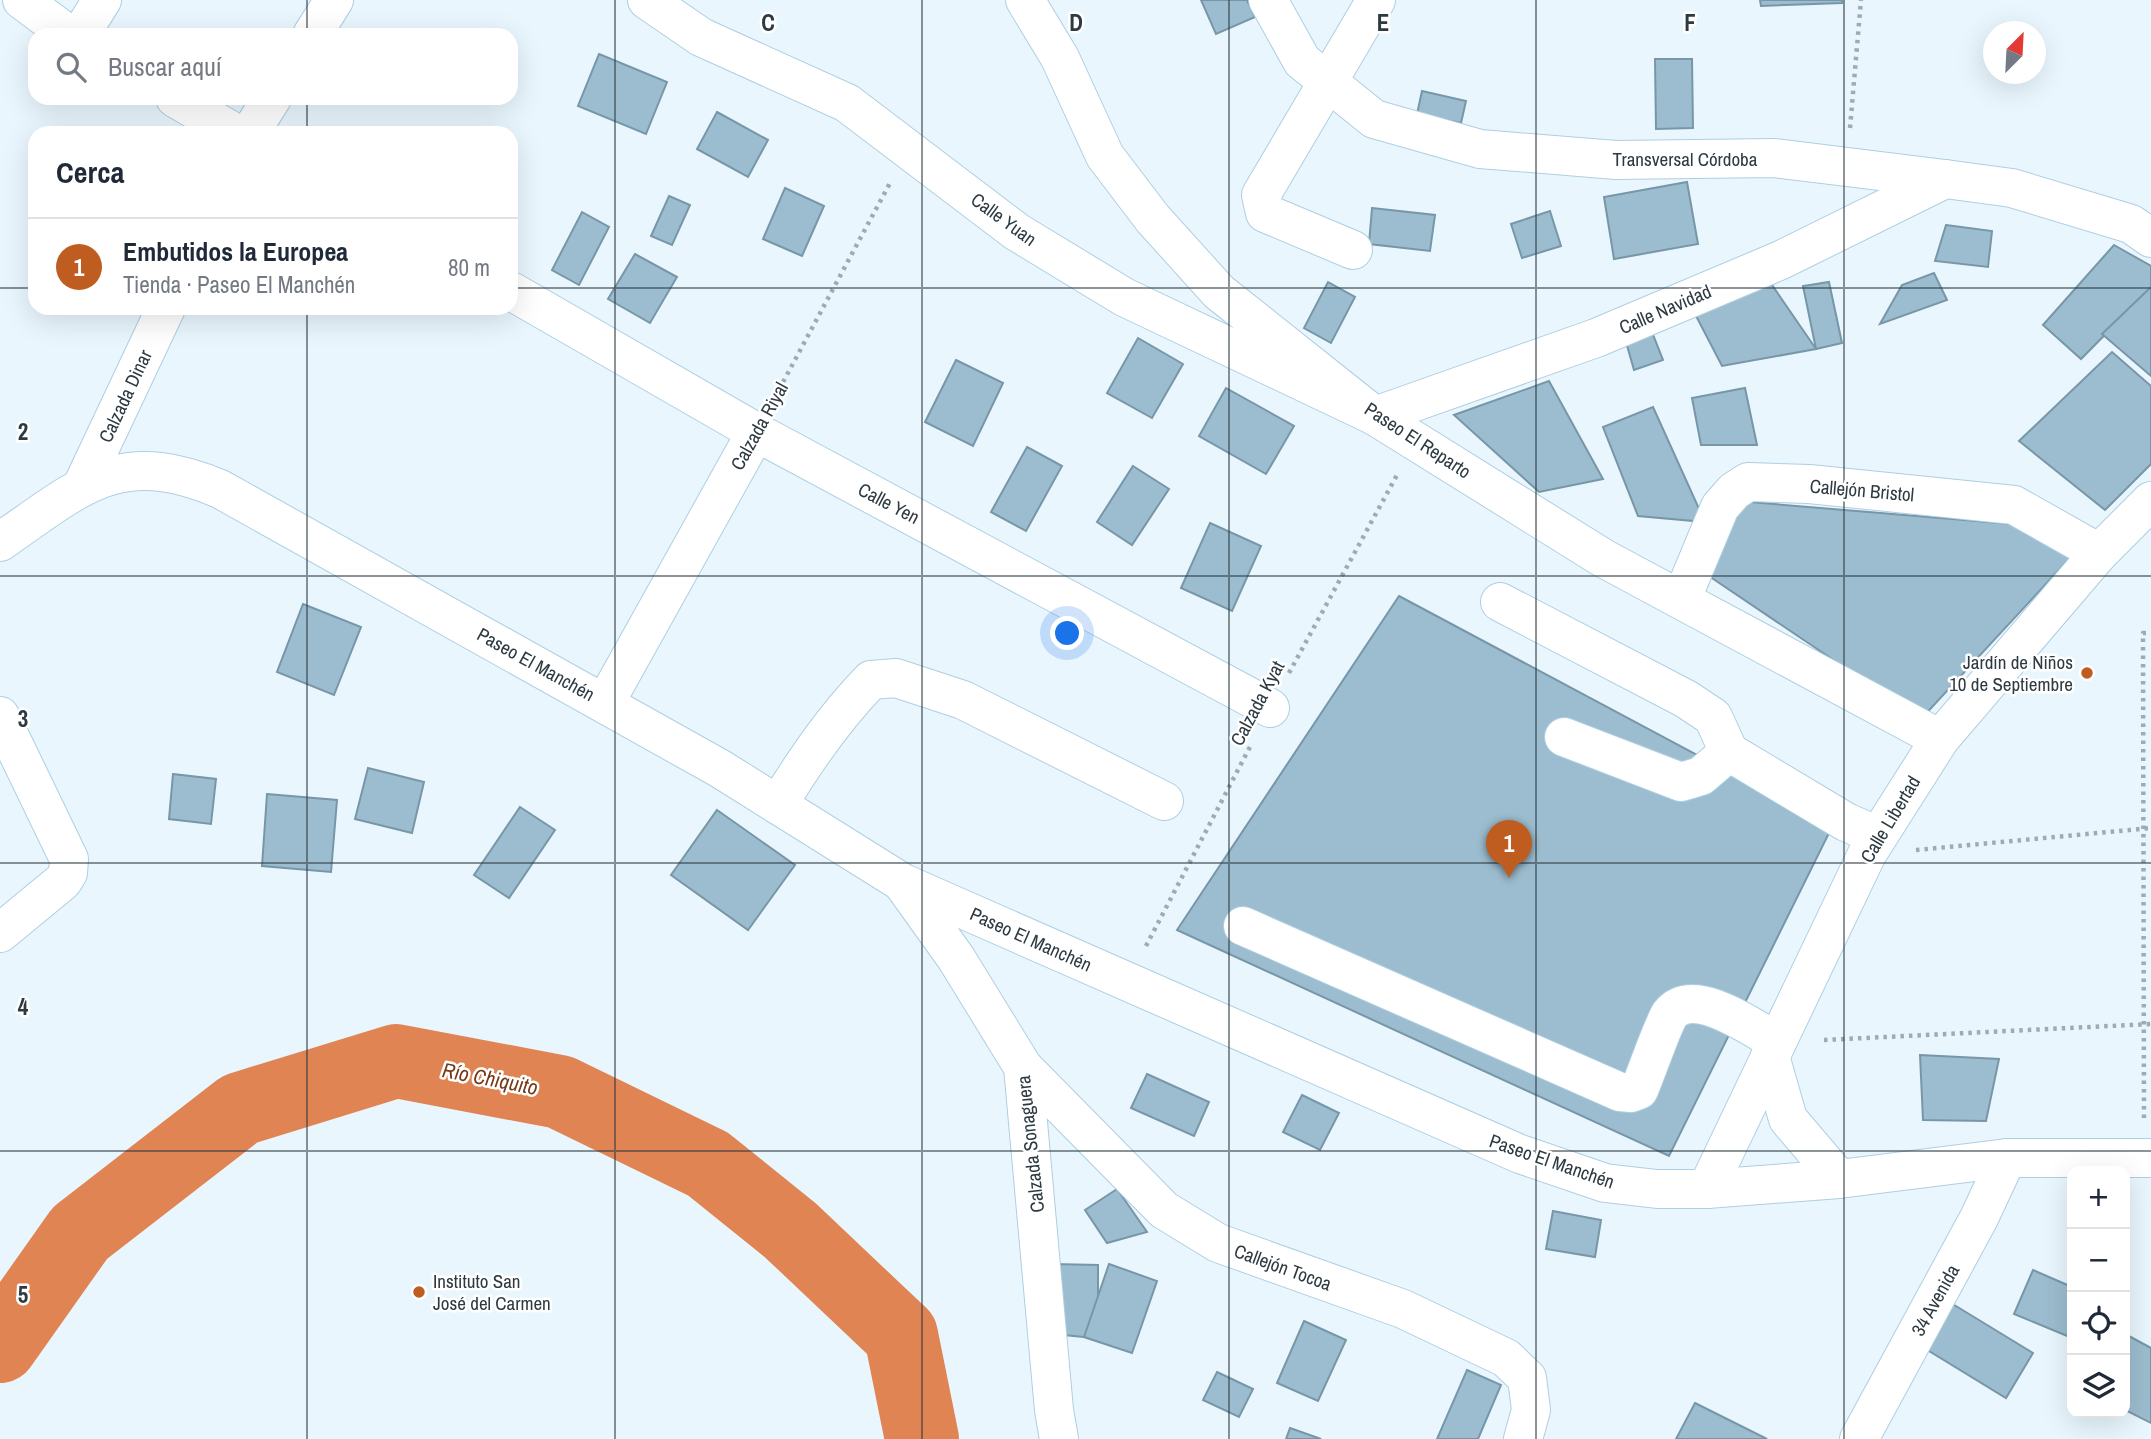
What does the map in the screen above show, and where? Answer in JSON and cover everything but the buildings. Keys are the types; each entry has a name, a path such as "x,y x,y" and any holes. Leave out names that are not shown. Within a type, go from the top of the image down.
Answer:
{"street":[{"path":"22,0 60,28"},
{"path":"84,28 102,0"},
{"path":"316,28 334,0"},
{"name":"Calle Yuan","path":"646,0 701,37 847,103 1017,232 1124,297 1375,416"},
{"name":"Paseo El Reparto","path":"1024,0 1060,58 1105,156 1153,219 1219,292 1375,416 1603,558 1682,598 1940,739"},
{"name":"Transversal Córdoba","path":"1268,0 1302,61 1374,119 1480,149 1616,160 1774,159 1945,179 2012,188 2131,224 2151,238"},
{"path":"1353,250 1265,213 1261,195 1326,80 1376,0"},
{"path":"187,105 223,126"},
{"path":"254,126 268,105"},
{"name":"Calle Navidad","path":"1375,416 1596,338 1781,260 1945,179"},
{"name":"Calle Yen","path":"518,295 756,432 1270,708"},
{"name":"Calzada Dinar","path":"83,484 163,315"},
{"name":"Calzada Riyal","path":"604,702 756,432"},
{"name":"Paseo El Manchén","path":"0,542 83,484 121,471 154,469 189,475 220,489 604,702 903,883 1520,1154 1605,1183 1657,1189 1707,1189 1839,1179 2007,1158 2147,1157"},
{"name":"Callejón Bristol","path":"1682,598 1720,508 1734,491 1748,482 2014,505 2099,553"},
{"name":"Calle Libertad","path":"1707,1189 1873,845 1940,739 2099,553 2151,501"},
{"path":"1500,602 1686,699 1713,717 1729,752 1846,822 1873,845"},
{"path":"778,805 803,762 845,706 871,680 896,678 963,700 1164,801"},
{"path":"0,716 69,859 68,873 63,881 0,933"},
{"path":"1564,737 1681,782 1701,776 1729,752"},
{"name":"Calzada Sonaguera","path":"903,883 956,958 1023,1067 1054,1410 1059,1439"},
{"path":"1243,926 1620,1092 1631,1093 1639,1090 1670,1015 1683,1004 1702,1003 1774,1049 1788,1119 1839,1179"},
{"name":"Callejón Tocoa","path":"1023,1067 1164,1210 1218,1243 1403,1309 1506,1358 1527,1378 1531,1410 1523,1439"},
{"name":"34 Avenida","path":"1859,1439 1979,1218 2007,1158"}],"path":[{"path":"1846,167 1861,0"},
{"name":"Calzada Riyal","path":"756,432 909,148"},
{"name":"Calzada Kyat","path":"1128,982 1270,708 1415,440"},
{"path":"2147,1157 2148,829 2143,633 2151,633"},
{"path":"1873,845 2148,829"},
{"path":"1774,1049 2148,1024"}],"waterway":[{"name":"Río Chiquito","path":"0,1346 80,1233 240,1109 396,1061 560,1092 708,1164 790,1230 901,1335 922,1439"}],"place":[{"name":"Jardín de Niños 10 de Septiembre","path":"2087,673"},
{"name":"Embutidos la Europea","path":"1509,878"},
{"name":"Instituto San José del Carmen","path":"419,1292"}]}
